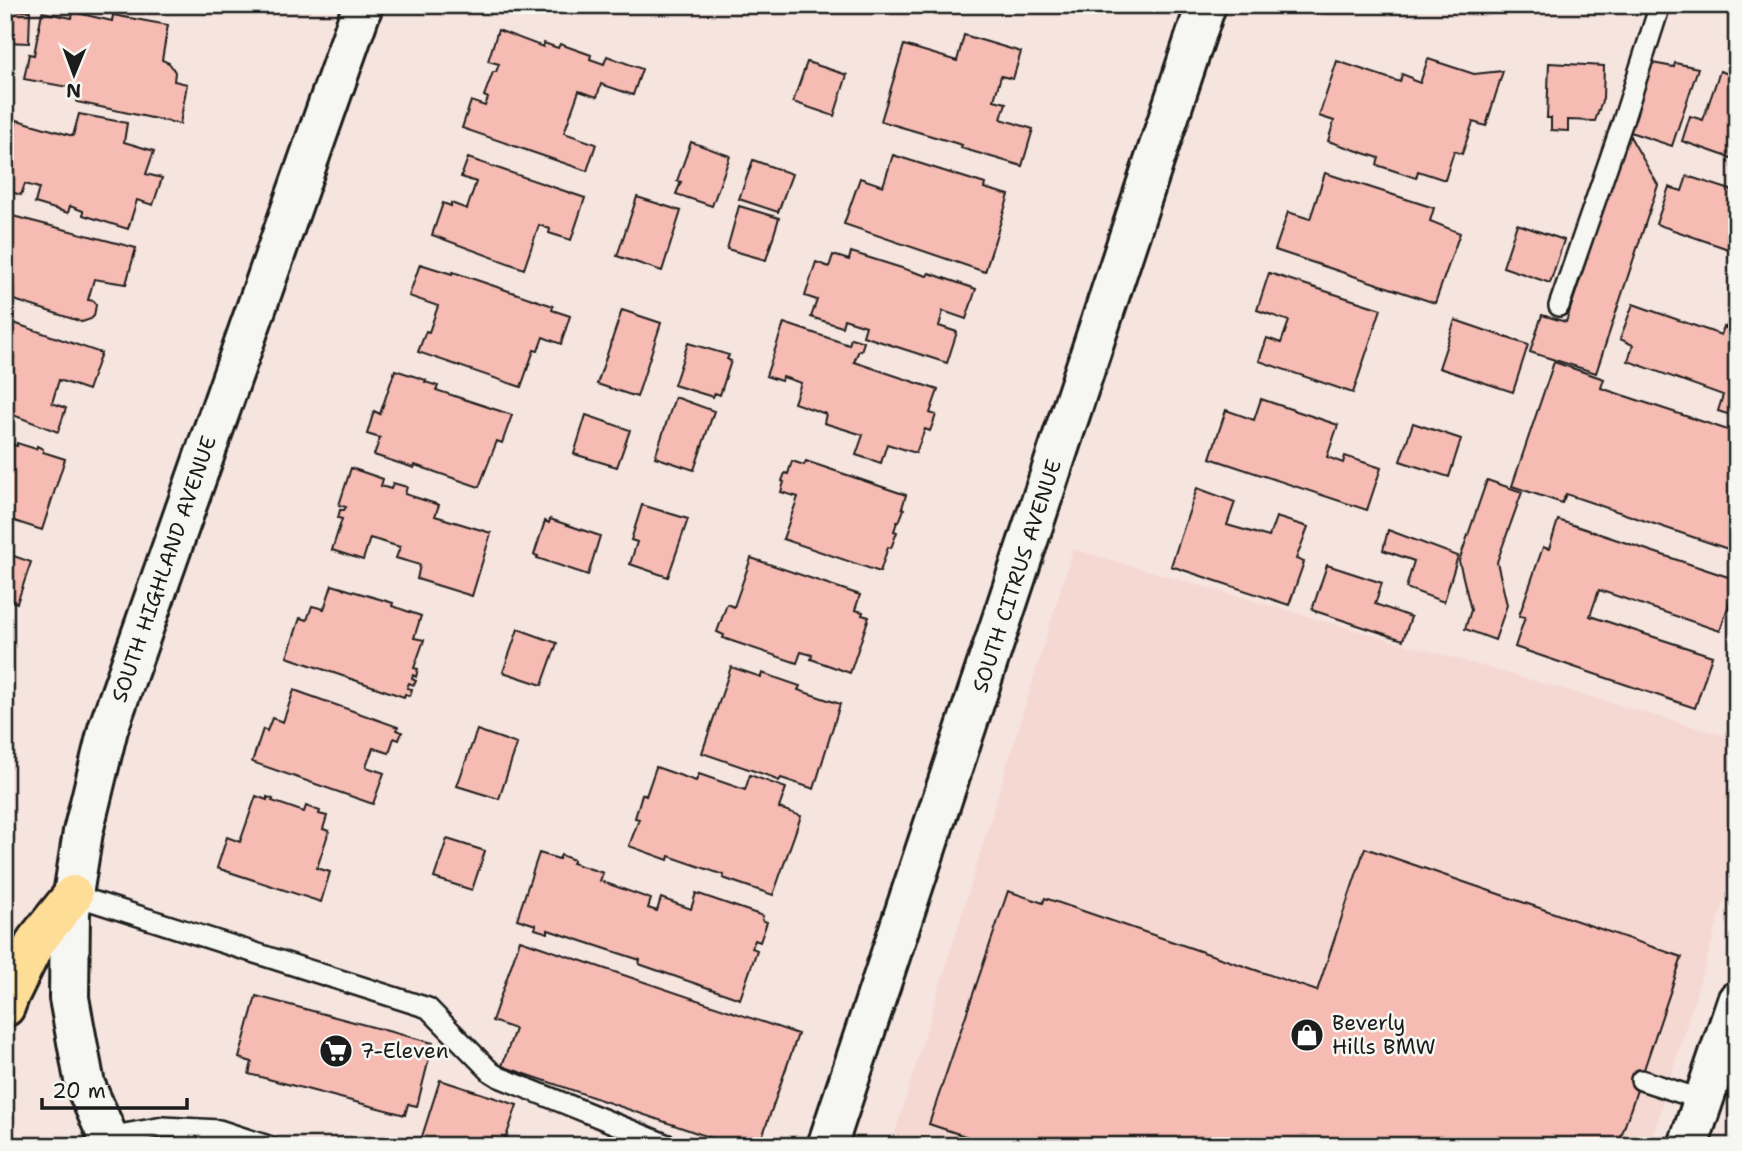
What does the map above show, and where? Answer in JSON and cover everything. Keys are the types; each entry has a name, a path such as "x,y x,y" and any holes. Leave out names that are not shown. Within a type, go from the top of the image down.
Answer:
{"main road":[{"path":"5,1007 36,941 73,895"}],"street":[{"name":"SOUTH HIGHLAND AVENUE","path":"110,1141 85,1085 69,998 70,912 83,832 108,729 363,5"},
{"name":"SOUTH CITRUS AVENUE","path":"827,1146 1206,5"},
{"path":"1688,1146 1737,1002"}],"lane":[{"path":"1559,306 1660,5"},
{"path":"73,895 428,1008 499,1077 670,1146"},
{"path":"1641,1080 1703,1100"},
{"path":"110,1141 163,1127 219,1130 268,1146"}],"shaded area":[{"name":"Beverly Hills BMW","path":"1073,549 1737,739 1737,859 1650,1146 891,1146"}],"building":[{"path":"5,10 30,11 29,43 5,42"},
{"path":"42,12 72,18 73,12 112,21 113,15 168,25 162,60 169,63 175,72 174,81 187,84 180,124 77,102 79,89 24,79 29,54 34,55"},
{"path":"498,30 543,47 544,43 558,48 560,44 591,55 590,59 604,64 607,56 642,69 633,95 601,84 597,97 579,91 564,133 596,144 587,171 462,128 471,101 485,106 488,98 484,96 499,64 488,61"},
{"path":"964,35 1021,52 1013,79 1001,76 994,100 1006,103 1001,119 1033,129 1022,166 881,121 904,45 957,61"},
{"path":"1428,59 1474,74 1503,71 1486,126 1473,122 1462,154 1454,151 1445,180 1418,171 1416,178 1377,165 1379,158 1328,141 1334,121 1319,116 1337,61 1400,82 1402,74 1420,83"},
{"path":"807,62 847,75 834,116 793,102"},
{"path":"1549,63 1604,66 1603,98 1595,121 1568,120 1568,131 1551,130 1551,118 1547,118"},
{"path":"1652,63 1674,67 1675,63 1698,68 1672,146 1630,132"},
{"path":"1720,71 1737,77 1737,160 1682,141 1690,116 1703,120"},
{"path":"79,114 127,123 124,142 154,151 146,174 162,178 153,205 137,200 128,229 83,215 83,211 70,206 68,213 35,203 39,188 25,184 21,195 5,190 5,161 17,120 73,136"},
{"path":"1628,133 1658,185 1596,373 1530,352 1542,315 1566,322"},
{"path":"691,142 730,156 712,206 676,194 681,182 677,181"},
{"path":"893,155 985,184 984,188 1009,195 985,272 844,224 860,178 883,186"},
{"path":"468,158 585,198 571,240 549,233 550,229 539,225 524,269 432,235 443,203 467,209 476,182 461,177"},
{"path":"753,160 792,174 778,212 739,199"},
{"path":"1325,173 1434,208 1430,221 1460,233 1435,303 1275,250 1288,212 1310,219"},
{"path":"1687,176 1737,192 1737,252 1656,224 1669,187 1682,191"},
{"path":"637,197 681,211 662,271 617,256"},
{"path":"739,206 779,218 766,260 727,249"},
{"path":"5,214 136,248 126,284 94,279 88,300 94,301 96,305 94,316 82,322 5,297"},
{"path":"1517,224 1564,240 1550,283 1503,267"},
{"path":"851,252 976,289 966,319 943,311 939,326 957,332 947,363 863,336 866,326 844,319 842,327 811,317 817,300 805,296 816,262 829,267 833,255 849,260"},
{"path":"420,264 452,274 453,272 553,306 552,310 570,316 561,344 543,337 538,351 534,350 521,387 418,352 426,331 429,332 438,306 409,296"},
{"path":"1269,273 1381,309 1353,393 1259,361 1267,338 1281,343 1289,321 1257,310"},
{"path":"1633,304 1721,335 1732,312 1737,314 1737,417 1718,411 1723,395 1628,361 1633,345 1620,339"},
{"path":"622,310 661,323 637,397 597,384"},
{"path":"5,320 101,353 88,390 59,380 52,403 66,408 58,432 5,414"},
{"path":"1455,320 1528,345 1513,392 1439,368"},
{"path":"784,323 849,345 851,338 864,342 854,362 938,390 930,413 936,415 930,431 925,429 916,453 887,444 881,463 856,455 863,435 824,423 826,414 794,403 801,383 783,377 781,381 766,376"},
{"path":"688,343 729,355 727,359 731,361 720,395 715,393 713,397 674,385"},
{"path":"1554,362 1604,379 1601,388 1737,433 1737,552 1566,494 1562,503 1512,486"},
{"path":"395,370 426,380 425,382 438,386 436,390 512,415 502,443 497,441 479,487 415,465 414,468 374,455 380,438 367,434 374,411 380,414"},
{"path":"675,397 714,411 694,470 655,457"},
{"path":"1261,399 1338,425 1327,457 1343,463 1345,456 1381,468 1367,510 1210,458 1226,410 1254,420"},
{"path":"586,415 630,430 617,467 574,454"},
{"path":"1413,423 1461,439 1449,477 1400,461"},
{"path":"5,443 17,446 17,443 36,449 37,446 43,449 43,452 65,459 42,530 5,518"},
{"path":"792,461 804,465 806,461 906,495 902,508 904,509 894,531 897,532 891,548 888,547 880,572 783,539 798,497 781,492 782,481 785,473 788,474"},
{"path":"351,468 383,479 381,486 391,489 393,483 407,487 405,494 439,505 435,516 491,533 472,596 417,579 420,565 396,558 400,547 370,538 363,560 332,550 342,519 338,518 340,510 346,507 339,505"},
{"path":"1487,480 1522,492 1497,562 1507,605 1495,640 1465,629 1471,610 1459,561"},
{"path":"1197,488 1235,502 1227,525 1269,537 1276,517 1308,527 1296,559 1304,562 1289,605 1171,566"},
{"path":"642,505 688,519 668,577 630,564 637,542 631,540"},
{"path":"550,519 600,536 588,575 534,555 545,521 549,523"},
{"path":"1558,520 1737,580 1720,631 1599,590 1590,616 1712,656 1695,708 1515,647 1525,617 1519,616 1543,547 1549,549"},
{"path":"1388,530 1458,556 1444,602 1406,588 1414,561 1383,550"},
{"path":"5,553 31,562 17,603 5,599"},
{"path":"751,558 860,595 855,610 869,617 850,673 811,659 812,655 801,652 797,663 723,638 724,635 717,632 727,604 734,607"},
{"path":"1327,565 1382,583 1375,604 1411,617 1403,640 1312,610"},
{"path":"332,585 393,603 392,606 421,616 414,638 424,640 414,668 418,669 416,677 413,675 412,679 416,681 414,685 409,683 407,688 412,689 410,696 405,694 404,697 287,657 300,618 307,620 312,606 324,609"},
{"path":"518,629 557,643 542,685 503,672"},
{"path":"731,667 761,677 762,673 800,686 798,690 840,704 814,789 781,778 779,781 702,753"},
{"path":"294,690 398,727 397,730 402,732 399,740 394,738 389,753 373,748 366,767 384,773 373,804 252,762 263,729 267,731 272,718 283,722"},
{"path":"477,730 517,744 499,799 457,786"},
{"path":"656,767 696,781 699,774 745,790 750,775 786,788 779,808 801,816 773,895 669,856 668,860 629,846 639,819 635,818 642,794 646,796"},
{"path":"256,796 273,799 272,801 304,812 306,806 327,816 323,829 329,831 317,868 330,872 321,902 217,868 227,837 240,842"},
{"path":"447,839 485,851 472,890 434,878"},
{"name":"Beverly Hills BMW","path":"1365,848 1682,957 1618,1146 995,1146 929,1124 1008,891 1043,903 1045,898 1317,991"},
{"path":"539,853 559,859 561,855 574,860 572,863 603,873 600,881 651,899 648,908 657,911 661,898 691,909 696,893 763,916 762,920 767,922 760,942 755,940 752,948 757,950 740,999 639,964 640,960 548,930 548,933 535,929 536,925 517,919"},
{"path":"520,940 798,1034 759,1146 735,1146 502,1066 515,1029 492,1021"},
{"name":"7-Eleven","path":"256,996 433,1043 417,1106 408,1104 405,1115 249,1074 252,1062 239,1058"},
{"path":"440,1080 517,1105 503,1146 419,1146"}],"place":[{"name":"Beverly Hills BMW","path":"1307,1035"},
{"name":"7-Eleven","path":"336,1051"}]}
